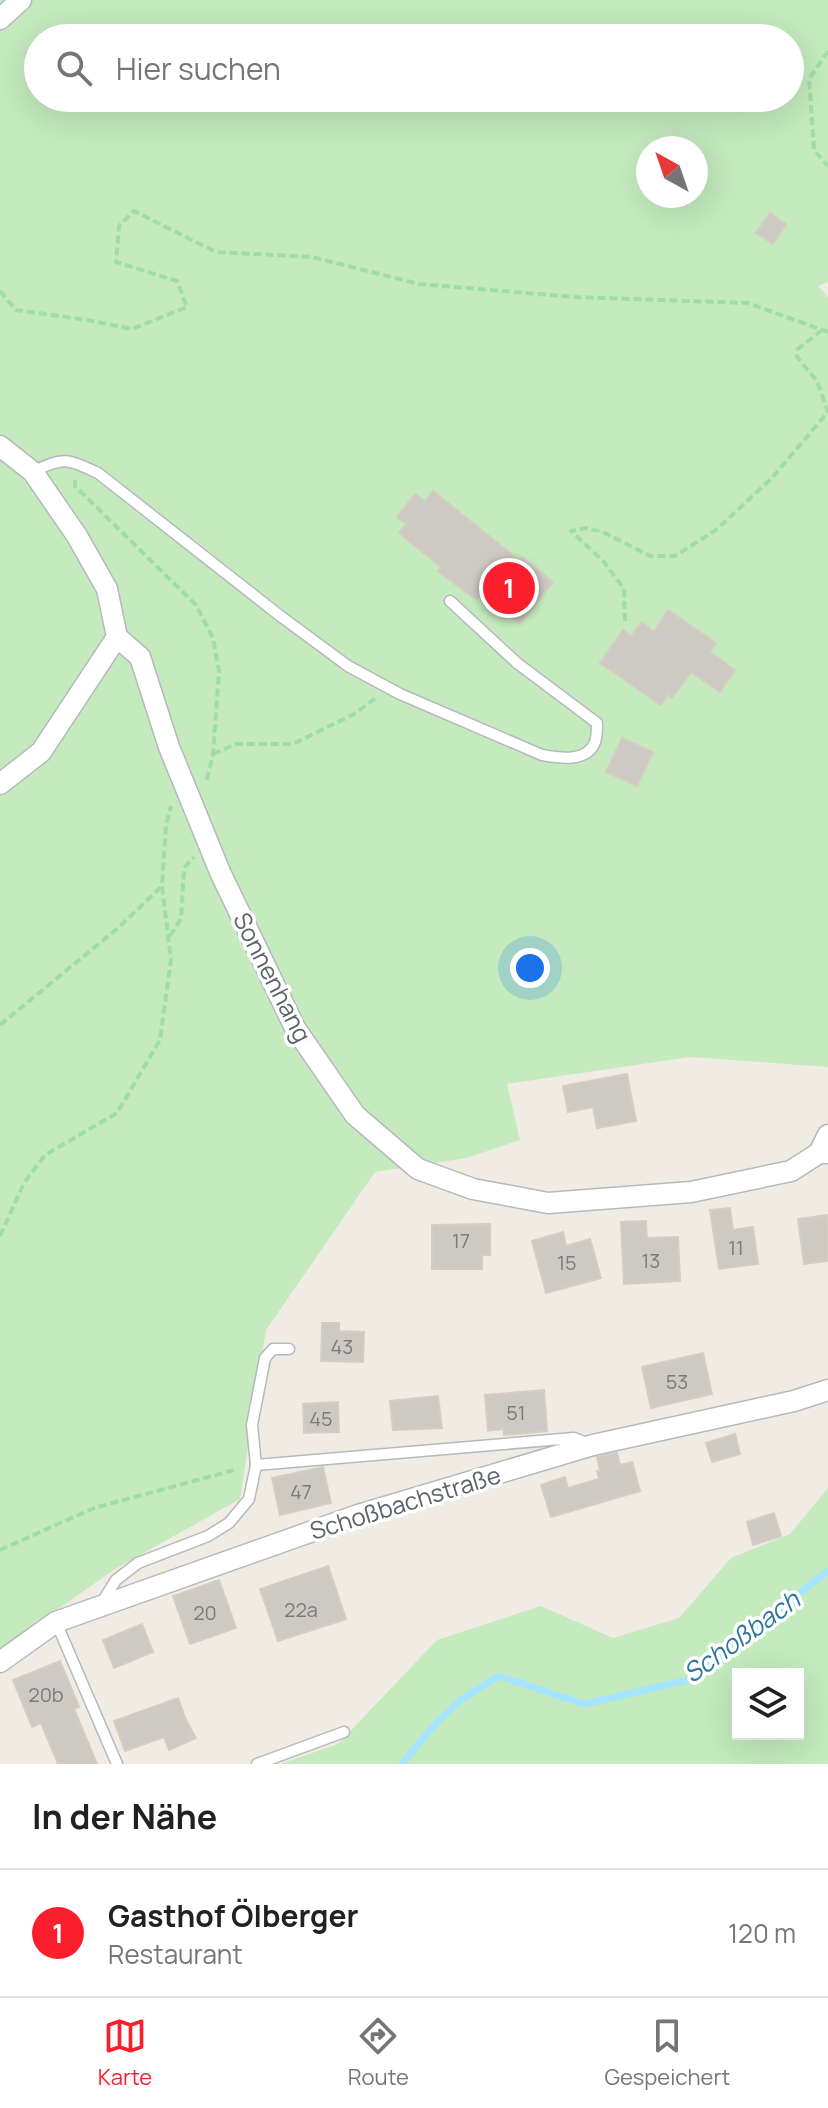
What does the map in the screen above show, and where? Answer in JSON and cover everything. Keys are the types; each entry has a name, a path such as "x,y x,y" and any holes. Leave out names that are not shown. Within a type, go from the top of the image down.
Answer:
{"street":[{"path":"0,19 21,0"},
{"path":"0,446 33,472 77,536 107,589 117,637 41,752 0,784"},
{"name":"Sonnenhang","path":"117,637 140,657 169,747 220,872 295,1028 355,1115 418,1169 473,1189 548,1203 691,1192 791,1171 825,1147"},
{"name":"Schoßbachstraße","path":"0,1662 56,1622 358,1515 593,1445 794,1401 828,1390"}],"lane":[{"path":"33,472 55,461 74,462 98,473 348,666 389,688 542,755 565,758 585,754 595,743 597,723 517,663 450,601"},
{"path":"100,1607 116,1580 138,1563 208,1536 229,1523 249,1499 256,1465 252,1425 265,1358 273,1349 289,1349"},
{"path":"256,1465 574,1438 593,1445"},
{"path":"56,1622 117,1764"},
{"path":"257,1764 344,1732"}],"path":[{"path":"828,51 809,79 814,150 828,166"},
{"path":"0,291 16,310 132,329 187,307 177,281 116,262 119,226 134,211 216,252 312,257 419,284 575,297 748,303 825,331"},
{"path":"625,621 624,589 604,562 571,531 586,528 603,532 650,556 675,556 716,530 772,478 828,412 817,381 797,357 798,349 825,331"},
{"path":"74,462 75,486 196,605 213,638 219,672 213,754 236,744 293,744 354,714 389,688"},
{"path":"0,1236 24,1183 45,1155 117,1113 160,1040 171,960 162,886 166,825 180,774"},
{"path":"168,938 181,919 184,868 208,842"},
{"path":"0,1025 118,928 162,886"},
{"path":"0,1550 94,1508 256,1465"}],"green space":[{"path":"0,0 828,0 828,282 818,286 828,297 828,1067 690,1057 507,1084 520,1140 467,1158 375,1172 266,1330 240,1499 115,1569 0,1650"},
{"path":"828,1488 828,1764 280,1764 338,1744 437,1640 541,1606 613,1638 679,1618 731,1558 790,1534"}],"building":[{"path":"770,213 786,224 773,244 756,233"},
{"path":"433,491 519,560 522,557 553,582 520,624 482,593 476,600 438,571 441,567 399,533 406,524 397,517 415,494 425,501"},
{"path":"668,610 716,643 710,652 735,670 720,692 691,672 672,698 668,694 661,705 600,663 623,630 631,636 642,622 654,632"},
{"path":"622,738 653,752 637,786 606,772"},
{"path":"627,1074 636,1121 597,1128 593,1107 568,1112 563,1086"},
{"path":"730,1208 733,1230 753,1227 758,1264 719,1269 710,1210"},
{"path":"828,1215 828,1261 804,1264 798,1219"},
{"path":"646,1221 647,1238 678,1237 680,1281 624,1284 621,1222"},
{"path":"490,1224 490,1255 482,1255 482,1269 432,1269 432,1225"},
{"path":"563,1232 566,1246 590,1239 601,1278 546,1293 532,1241"},
{"path":"322,1323 339,1323 339,1331 364,1332 363,1362 321,1361"},
{"path":"703,1353 712,1394 651,1408 642,1367"},
{"path":"544,1390 547,1431 504,1435 504,1429 488,1431 485,1395"},
{"path":"438,1396 442,1428 393,1430 390,1401"},
{"path":"338,1402 339,1432 304,1433 303,1404"},
{"path":"735,1434 740,1454 712,1462 706,1443"},
{"path":"617,1453 620,1465 632,1462 640,1491 551,1517 541,1485 565,1477 568,1488 599,1479 597,1457"},
{"path":"323,1467 331,1503 280,1515 272,1478"},
{"path":"774,1513 781,1536 753,1545 747,1522"},
{"path":"328,1566 346,1619 278,1641 260,1589"},
{"path":"219,1580 236,1628 190,1644 173,1596"},
{"path":"142,1624 153,1652 114,1668 103,1640"},
{"path":"60,1661 79,1707 74,1709 97,1764 58,1764 41,1723 32,1727 13,1680"},
{"path":"178,1698 196,1738 169,1750 164,1737 125,1751 114,1721"}],"waterway":[{"name":"Schoßbach","path":"402,1764 437,1722 462,1699 499,1676 584,1704 689,1680 828,1571"}],"place":[{"name":"Gasthof Ölberger","path":"509,588"}]}
